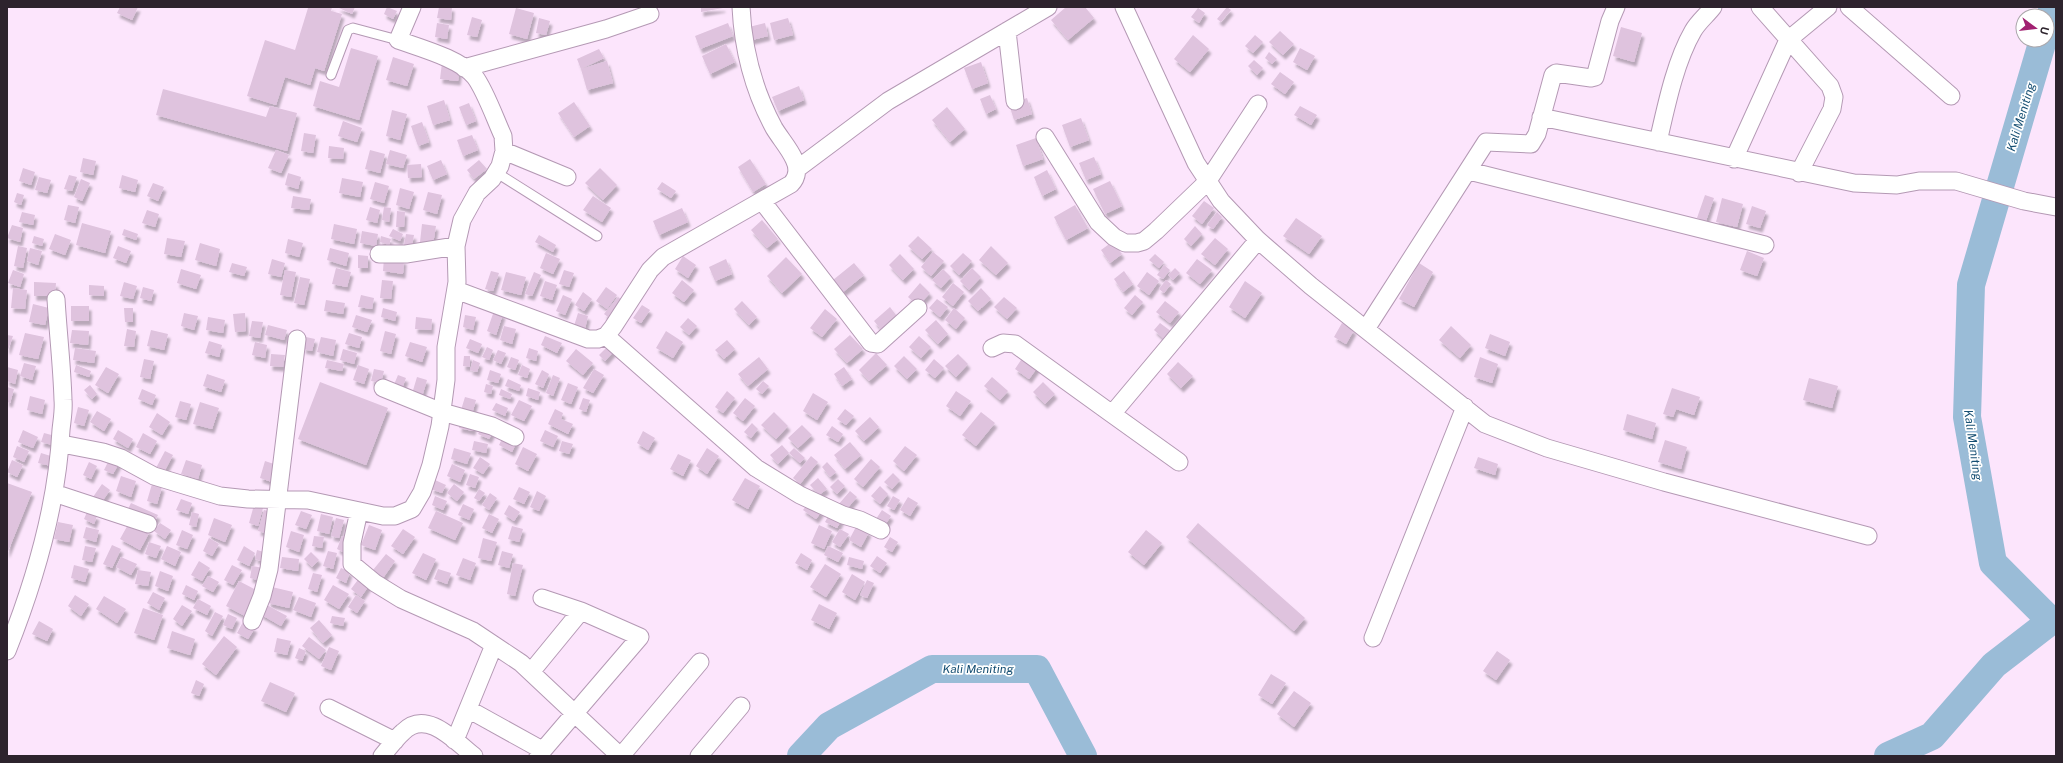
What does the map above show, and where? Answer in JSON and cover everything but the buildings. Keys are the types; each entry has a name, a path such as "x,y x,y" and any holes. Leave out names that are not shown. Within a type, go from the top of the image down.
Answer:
{"street":[{"path":"62,444 103,452 121,458 154,476 205,492 248,499 308,500 384,516 395,516 406,512 416,504 431,465 442,412 446,341 456,290 456,246 462,220 476,192 497,173 504,151 503,136 476,78 464,68 398,40 412,7"},
{"path":"456,290 588,339 598,339 606,336 614,327 650,270 663,257 792,184 795,180 796,170 794,159 774,128 754,83 742,26 741,7"},
{"path":"796,170 888,101 1048,7"},
{"path":"1124,7 1196,163 1207,182 1232,213 1258,240 1311,286 1485,424 1547,448 1664,482 1868,536"},
{"path":"1366,329 1469,171 1486,142 1531,144 1535,139 1553,75 1556,73 1592,79 1595,77 1610,21 1616,7"},
{"path":"1658,142 1664,116 1683,55 1694,30 1713,7"},
{"path":"1734,159 1788,40 1828,7"},
{"path":"1849,7 1951,96"},
{"path":"1768,10 1788,40 1830,86 1834,98 1827,119 1799,173"},
{"path":"464,68 606,29 650,14"},
{"path":"1007,31 1015,101"},
{"path":"1045,137 1098,222 1114,237 1125,243 1144,242 1207,182 1258,104"},
{"path":"1541,117 1799,173 1854,183 1897,185 1919,181 1956,181 2024,201 2056,207"},
{"path":"504,151 566,178"},
{"path":"1469,171 1766,246"},
{"path":"762,200 871,343 878,344 918,308"},
{"path":"1112,414 1258,240"},
{"path":"379,254 406,254 456,246"},
{"path":"7,651 34,576 54,492 62,444 63,401 56,299"},
{"path":"606,336 756,468 800,495 843,515 860,520 881,530"},
{"path":"252,621 262,596 269,569 297,339"},
{"path":"992,348 1003,343 1015,344 1179,462"},
{"path":"383,388 442,412 492,426 515,437"},
{"path":"1373,638 1465,407"},
{"path":"54,492 148,524"},
{"path":"359,511 352,543 352,564 375,583 401,599 473,631 521,663 620,756 700,662"},
{"path":"468,709 540,753 640,637 581,611 542,598"},
{"path":"531,672 581,611"},
{"path":"454,740 494,645"},
{"path":"699,756 741,706"},
{"path":"329,708 395,741"},
{"path":"382,756 403,731 414,724 421,723 435,726 474,756"}],"lane":[{"path":"331,75 348,30 353,28 398,40"},
{"path":"497,173 597,236"}],"waterway":[{"name":"Kali Meniting","path":"1888,756 1932,736 1994,665 2051,621 1993,563 1967,417 1971,285 2041,48"},
{"name":"Kali Meniting","path":"801,756 829,726 932,669 1037,669 1083,756"}]}
